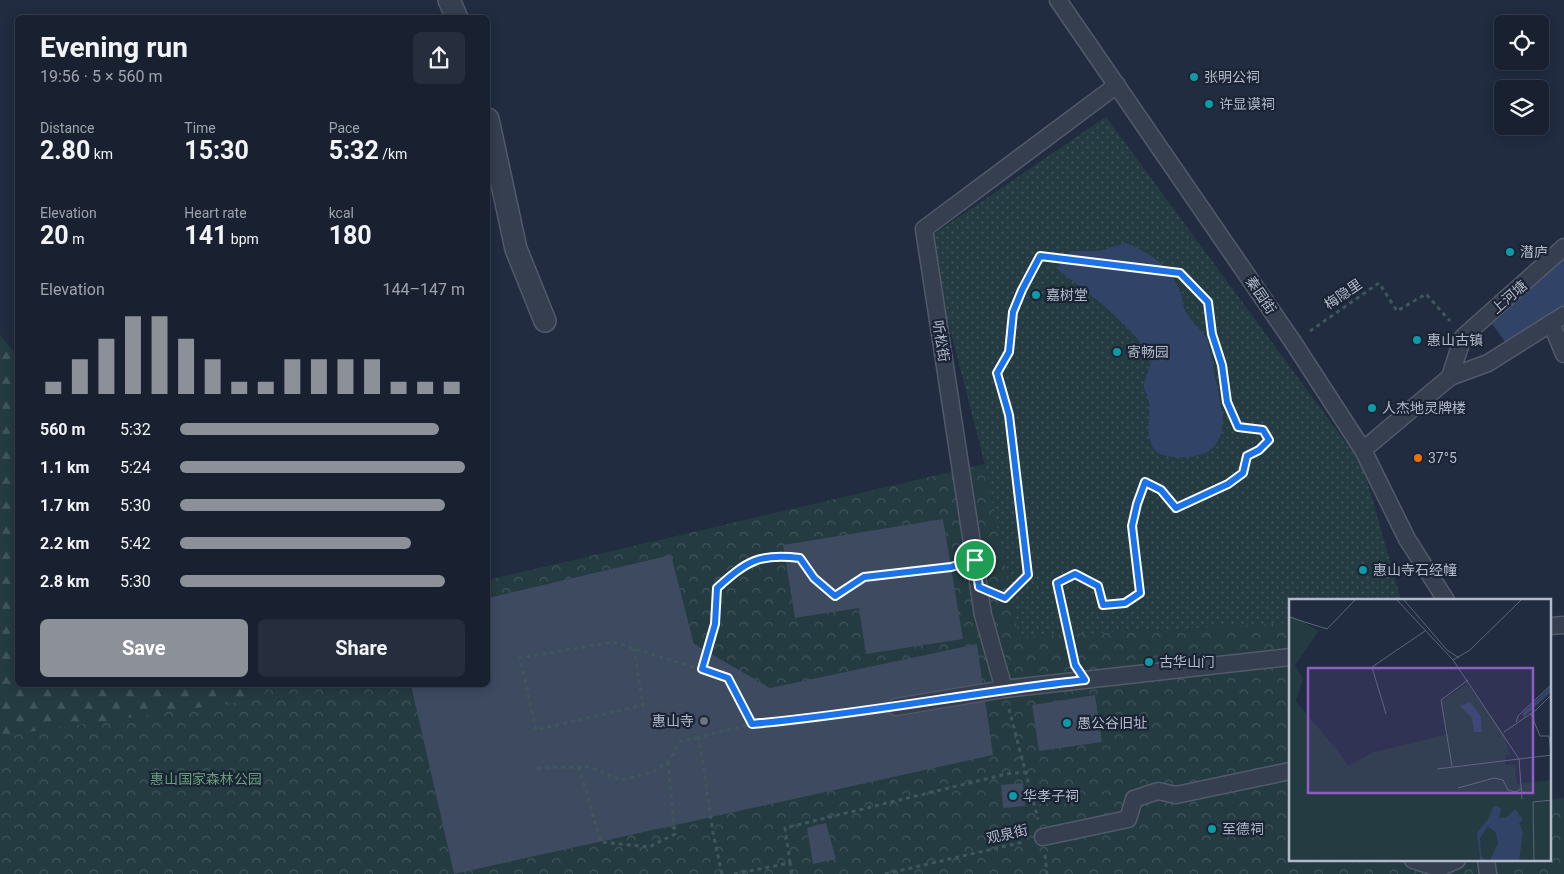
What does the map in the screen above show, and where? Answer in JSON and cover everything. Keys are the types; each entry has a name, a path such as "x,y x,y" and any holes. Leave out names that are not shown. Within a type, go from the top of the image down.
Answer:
{"street":[{"path":"449,0 456,15"},
{"name":"秦园街","path":"1058,0 1293,342 1363,450 1407,539 1445,599"},
{"name":"听松街","path":"1004,689 983,616 924,229 1117,85"},
{"path":"490,127 516,248 545,321"},
{"name":"上河塘","path":"1463,337 1564,247"},
{"path":"1363,450 1450,378 1488,363 1558,319 1564,354"},
{"path":"1450,378 1463,337"},
{"path":"896,707 1004,689 1289,657"},
{"path":"1043,837 1128,818 1134,799 1158,791 1176,795 1289,771"},
{"path":"1420,862 1439,868 1453,862"}],"path":[{"path":"979,587 1005,598 1028,575 1009,415 997,373 1009,352 1013,312 1040,256 1180,273 1208,302 1212,334 1222,365 1227,402 1238,427 1263,430 1269,440 1259,450 1247,456 1243,473 1228,484 1176,508 1161,490 1145,482 1132,526 1140,593 1125,603 1103,605 1098,586 1075,574 1057,583 1075,665 1085,680"},
{"name":"梅隐里","path":"1293,342 1379,283 1397,311 1426,294 1463,337"},
{"path":"702,669 715,624 717,588 741,566 774,555 800,558 814,578 835,596 864,577 951,567 975,560"},
{"path":"634,648 643,705 536,730 520,658 613,642 634,648 702,669 728,678 752,724"},
{"name":"观泉街","path":"885,874 1043,837 1004,689"},
{"path":"537,768 590,767 621,780 651,773 668,762 680,742 752,724 826,718 896,707"},
{"path":"700,737 713,833 722,874"},
{"path":"579,768 601,842 649,847 675,834 668,762"},
{"path":"792,874 785,828 844,812 1025,772"},
{"path":"734,874 790,863"}],"green space":[{"path":"1106,117 1400,599 1289,599 1289,862 1552,862 1552,800 1564,798 1564,874 0,874 0,736 252,700 275,687 490,687 490,580 985,464 927,239"},
{"name":"寄畅园","path":"1106,117 1363,466 1401,599 1289,599 1289,623 1019,637 985,464 927,239"},
{"name":"惠山国家森林公园","path":"0,335 15,354 15,687 276,687 366,874 0,874"}],"water":[{"path":"1126,243 1150,255 1163,265 1174,279 1187,314 1208,341 1223,422 1216,444 1204,453 1190,457 1173,457 1166,456 1155,450 1149,438 1149,404 1144,389 1150,364 1146,350 1137,338 1111,312 1058,270 1061,258 1072,251 1099,251"},
{"path":"1564,259 1564,306 1540,326 1507,344 1492,324"}],"building":[{"path":"943,519 963,639 866,654 859,608 795,618 783,545"},
{"name":"惠山寺","path":"671,555 694,644 770,688 977,644 993,755 454,874 411,687 490,687 490,598"},
{"name":"愚公谷旧址","path":"1095,695 1102,742 1039,751 1032,705"},
{"name":"华孝子祠","path":"1023,783 1025,806 1003,808 1001,785"},
{"path":"826,823 836,859 813,864 807,828"}],"place":[{"name":"张明公祠","path":"1194,77"},
{"name":"许显谟祠","path":"1209,104"},
{"name":"潜庐","path":"1510,252"},
{"name":"嘉树堂","path":"1036,295"},
{"name":"惠山古镇","path":"1417,340"},
{"name":"寄畅园","path":"1117,352"},
{"name":"人杰地灵牌楼","path":"1372,408"},
{"name":"37°5","path":"1418,458"},
{"name":"惠山寺石经幢","path":"1363,570"},
{"name":"古华山门","path":"1149,662"},
{"name":"惠山寺","path":"704,721"},
{"name":"愚公谷旧址","path":"1067,723"},
{"name":"华孝子祠","path":"1013,796"},
{"name":"至德祠","path":"1212,829"}],"route":[{"path":"1040,256 1180,273 1208,302 1212,334 1222,365 1227,402 1238,427 1263,430 1269,440 1259,450 1247,456 1243,473 1228,484 1176,508 1161,490 1145,482 1132,526 1134,558 1140,593 1125,603 1103,605 1098,586 1075,574 1057,583 1075,665 1085,680 1004,689 826,718 752,724 728,678 702,669 715,624 717,588 741,566 774,555 800,558 814,578 835,596 864,577 951,567 975,560 979,587 1005,598 1028,575 1020,493 1009,415 997,373 1009,352 1013,312 1040,256"}]}
